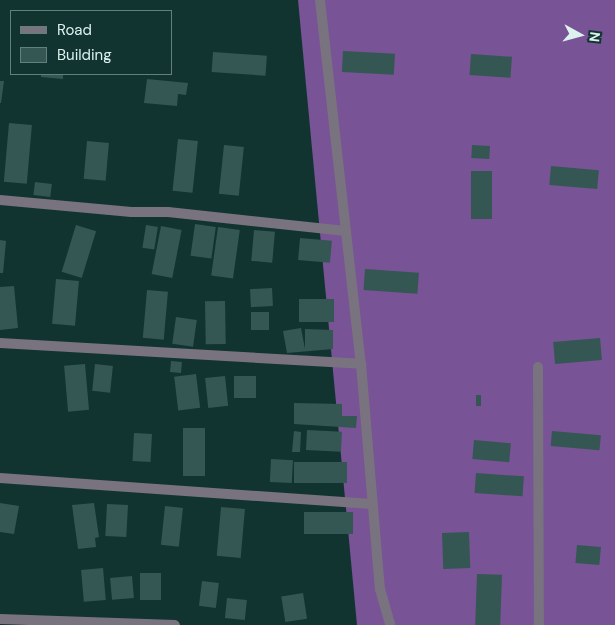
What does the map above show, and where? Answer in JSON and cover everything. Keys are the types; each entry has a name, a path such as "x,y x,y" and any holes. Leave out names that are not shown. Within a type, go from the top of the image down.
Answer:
{"street":[{"path":"320,0 361,364 380,589 390,625"},
{"path":"0,200 131,212 168,212 346,231"},
{"path":"0,343 361,364"},
{"path":"538,367 539,625"},
{"path":"0,478 372,504"},
{"path":"0,619 174,625"}],"shaded area":[{"path":"298,0 615,0 615,625 357,625"}],"building":[{"path":"343,51 395,54 394,75 342,72"},
{"path":"213,52 267,56 265,76 212,72"},
{"path":"471,54 512,57 510,78 470,75"},
{"path":"41,75 63,75 63,79 41,77"},
{"path":"147,79 188,83 186,95 178,94 177,106 144,103"},
{"path":"0,81 4,81 1,103 0,103"},
{"path":"9,123 32,125 27,184 4,182"},
{"path":"178,139 198,141 192,193 173,191"},
{"path":"87,141 109,143 106,181 84,179"},
{"path":"224,145 244,147 239,196 219,194"},
{"path":"472,145 490,146 489,159 471,158"},
{"path":"551,166 599,170 597,189 549,185"},
{"path":"471,171 492,171 492,219 471,219"},
{"path":"35,182 52,184 50,197 33,195"},
{"path":"195,224 216,227 211,259 191,256"},
{"path":"76,225 96,231 82,278 62,272"},
{"path":"146,225 158,227 154,250 142,248"},
{"path":"161,226 182,230 172,278 152,274"},
{"path":"218,227 240,230 233,279 211,276"},
{"path":"254,230 275,232 272,263 251,261"},
{"path":"300,238 332,241 330,263 298,260"},
{"path":"0,240 6,241 3,273 0,273"},
{"path":"365,269 419,273 417,294 364,290"},
{"path":"56,279 79,281 75,326 52,324"},
{"path":"14,286 18,328 0,330 0,287"},
{"path":"272,288 273,306 251,307 250,289"},
{"path":"147,290 168,292 164,340 143,338"},
{"path":"299,299 334,299 334,322 299,322"},
{"path":"205,301 225,301 226,344 206,344"},
{"path":"251,312 269,312 269,330 251,330"},
{"path":"176,317 197,320 193,347 172,344"},
{"path":"301,328 305,349 305,329 333,330 333,349 287,353 283,331"},
{"path":"600,338 602,360 555,364 553,342"},
{"path":"171,361 182,362 181,373 170,372"},
{"path":"85,364 89,410 68,412 64,366"},
{"path":"95,364 113,366 110,393 92,391"},
{"path":"196,374 200,408 178,410 174,377"},
{"path":"225,376 228,406 208,408 205,378"},
{"path":"234,376 256,376 256,398 234,398"},
{"path":"476,395 481,395 481,406 476,406"},
{"path":"294,403 342,404 342,416 357,416 356,428 294,424"},
{"path":"183,428 205,428 205,476 183,476"},
{"path":"307,430 342,432 341,452 306,450"},
{"path":"294,431 301,432 300,452 292,452"},
{"path":"552,431 601,435 600,450 551,446"},
{"path":"134,433 152,434 151,462 133,461"},
{"path":"474,440 511,443 509,462 472,459"},
{"path":"271,459 293,460 292,483 270,482"},
{"path":"294,462 347,462 347,483 294,483"},
{"path":"476,473 524,476 522,496 475,493"},
{"path":"0,503 19,506 14,534 0,532"},
{"path":"94,503 99,537 95,538 96,547 78,549 72,505"},
{"path":"107,504 128,505 126,537 105,536"},
{"path":"165,506 183,508 179,547 161,545"},
{"path":"221,507 245,509 241,558 217,556"},
{"path":"304,512 353,512 353,534 304,534"},
{"path":"469,532 470,568 443,569 442,533"},
{"path":"577,545 601,547 599,565 575,563"},
{"path":"103,568 106,600 84,602 81,570"},
{"path":"140,573 161,573 161,600 140,600"},
{"path":"477,574 502,575 500,625 475,625"},
{"path":"132,576 134,598 112,600 110,578"},
{"path":"202,581 219,583 216,608 199,606"},
{"path":"303,593 307,619 285,622 281,596"},
{"path":"227,598 247,600 245,620 225,618"}]}
